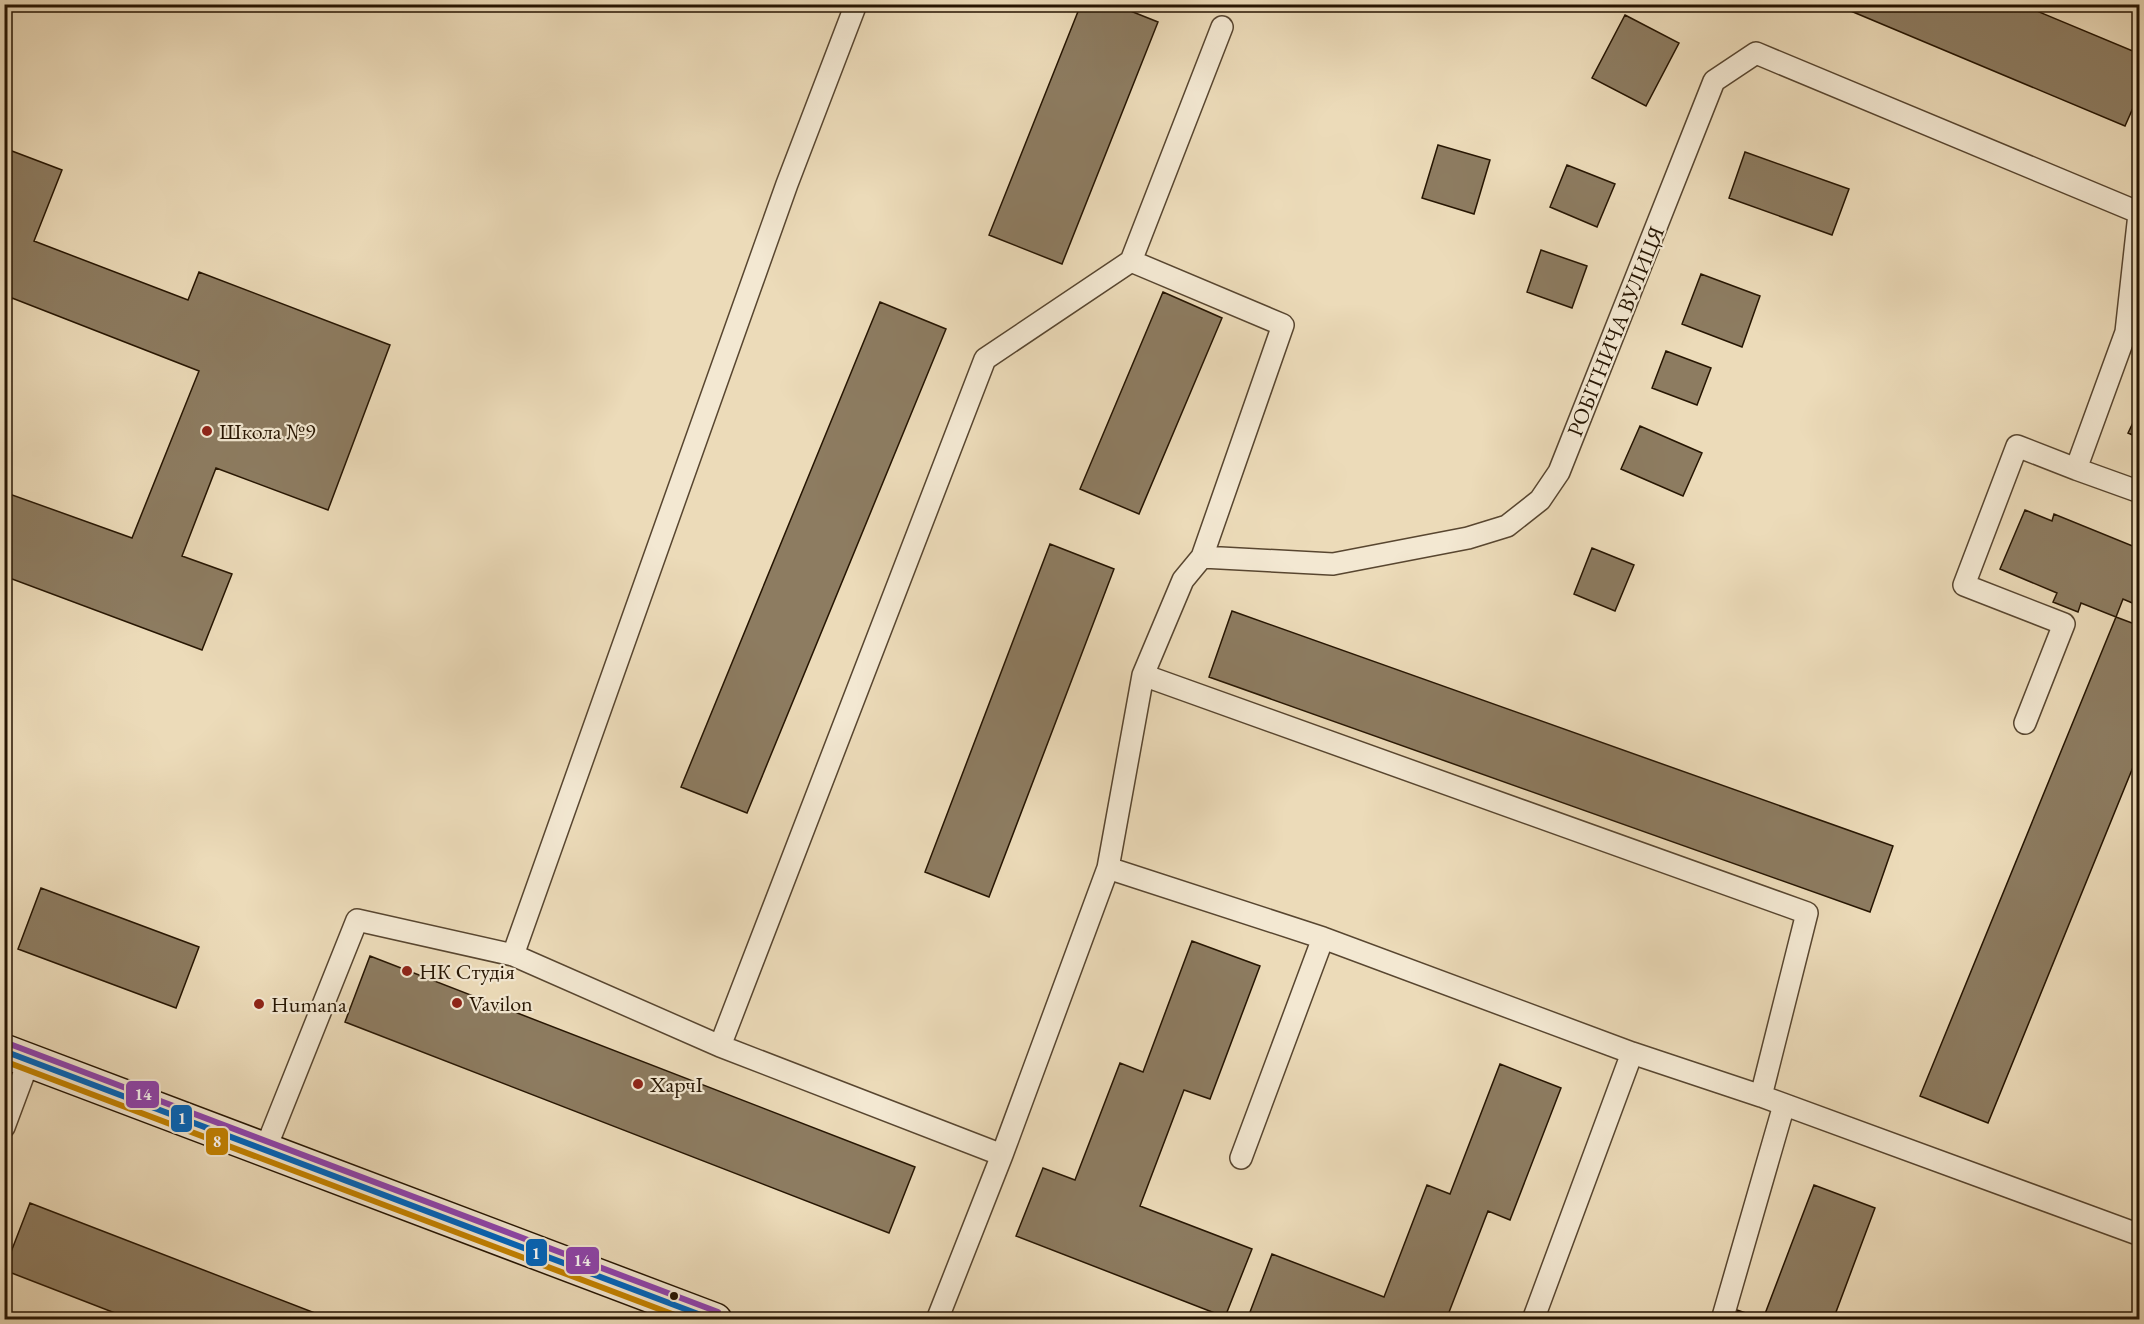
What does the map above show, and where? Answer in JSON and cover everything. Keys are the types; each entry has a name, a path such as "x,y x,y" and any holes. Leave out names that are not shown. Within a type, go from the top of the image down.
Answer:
{"street":[{"path":"17,1055 715,1320"}],"lane":[{"path":"513,955 787,184 856,4"},
{"path":"720,1046 985,359 1131,261 1222,27"},
{"name":"РОБІТНИЧА ВУЛИЦЯ","path":"1202,557 1333,564 1468,538 1507,526 1540,500 1559,472 1714,81 1756,53 2139,214"},
{"path":"2076,469 2126,332 2139,214"},
{"path":"937,1320 1002,1155 1108,868 1143,675 1183,580 1202,557 1283,325 1131,261"},
{"path":"2025,723 2064,624 1964,585 2017,446 2139,492"},
{"path":"1143,675 1807,913 1761,1096"},
{"path":"1108,868 1323,938 1632,1053 1761,1096 2139,1235"},
{"path":"265,1150 357,920 513,955 720,1046 1002,1155"},
{"path":"1240,1158 1323,938"},
{"path":"1533,1320 1632,1053"},
{"path":"4,1127 17,1055"},
{"path":"1722,1320 1784,1105"}],"building":[{"path":"1081,4 1113,4 1158,22 1062,264 989,235"},
{"path":"1834,4 2020,4 2140,54 2140,92 2125,126"},
{"path":"1625,15 1679,43 1646,106 1592,78"},
{"path":"1438,145 1490,160 1474,214 1422,198"},
{"name":"Школа №9","path":"4,148 62,170 34,241 188,300 199,272 390,345 328,510 216,468 182,556 232,574 202,650 4,576 4,492 132,538 199,371 12,298 4,318"},
{"path":"1745,152 1849,189 1832,235 1729,198"},
{"path":"1567,165 1615,184 1597,227 1550,207"},
{"path":"1541,250 1587,266 1572,308 1527,292"},
{"path":"1701,274 1760,296 1742,347 1682,324"},
{"path":"1163,292 1222,318 1139,514 1080,489"},
{"path":"880,302 946,329 747,813 681,787"},
{"path":"1666,351 1711,368 1697,405 1652,388"},
{"path":"2140,408 2140,438 2128,433"},
{"path":"1640,426 1702,453 1683,496 1621,469"},
{"path":"2025,510 2052,521 2054,514 2140,549 2140,600 2137,605 2123,599 2116,617 2081,603 2078,612 2053,602 2057,593 2000,569"},
{"path":"1050,544 1114,569 989,897 925,872"},
{"path":"1592,548 1634,565 1615,611 1574,594"},
{"path":"1232,611 1893,846 1870,912 1209,677"},
{"path":"2116,617 2140,626 2140,750 1988,1123 1920,1096"},
{"path":"41,888 199,947 176,1008 18,949"},
{"path":"1192,941 1260,966 1210,1099 1184,1090 1140,1206 1252,1249 1225,1317 1016,1236 1043,1168 1075,1180 1120,1063 1143,1072"},
{"path":"370,956 915,1167 889,1233 345,1022"},
{"path":"1500,1064 1561,1088 1510,1220 1488,1211 1446,1320 1247,1320 1272,1254 1384,1297 1427,1185 1450,1194"},
{"path":"1814,1185 1875,1208 1833,1320 1734,1320 1737,1310 1763,1319"},
{"path":"30,1203 333,1320 133,1320 4,1270"}],"transit line":[{"name":"14","path":"7,1043 718,1312"},
{"name":"1","path":"4,1051 714,1320"},
{"name":"8","path":"4,1061 688,1320"}],"place":[{"name":"Школа №9","path":"207,431"},
{"name":"НК Студія","path":"407,971"},
{"name":"Vavilon","path":"457,1003"},
{"name":"Humana","path":"259,1004"},
{"name":"ХарчI","path":"638,1084"}]}
